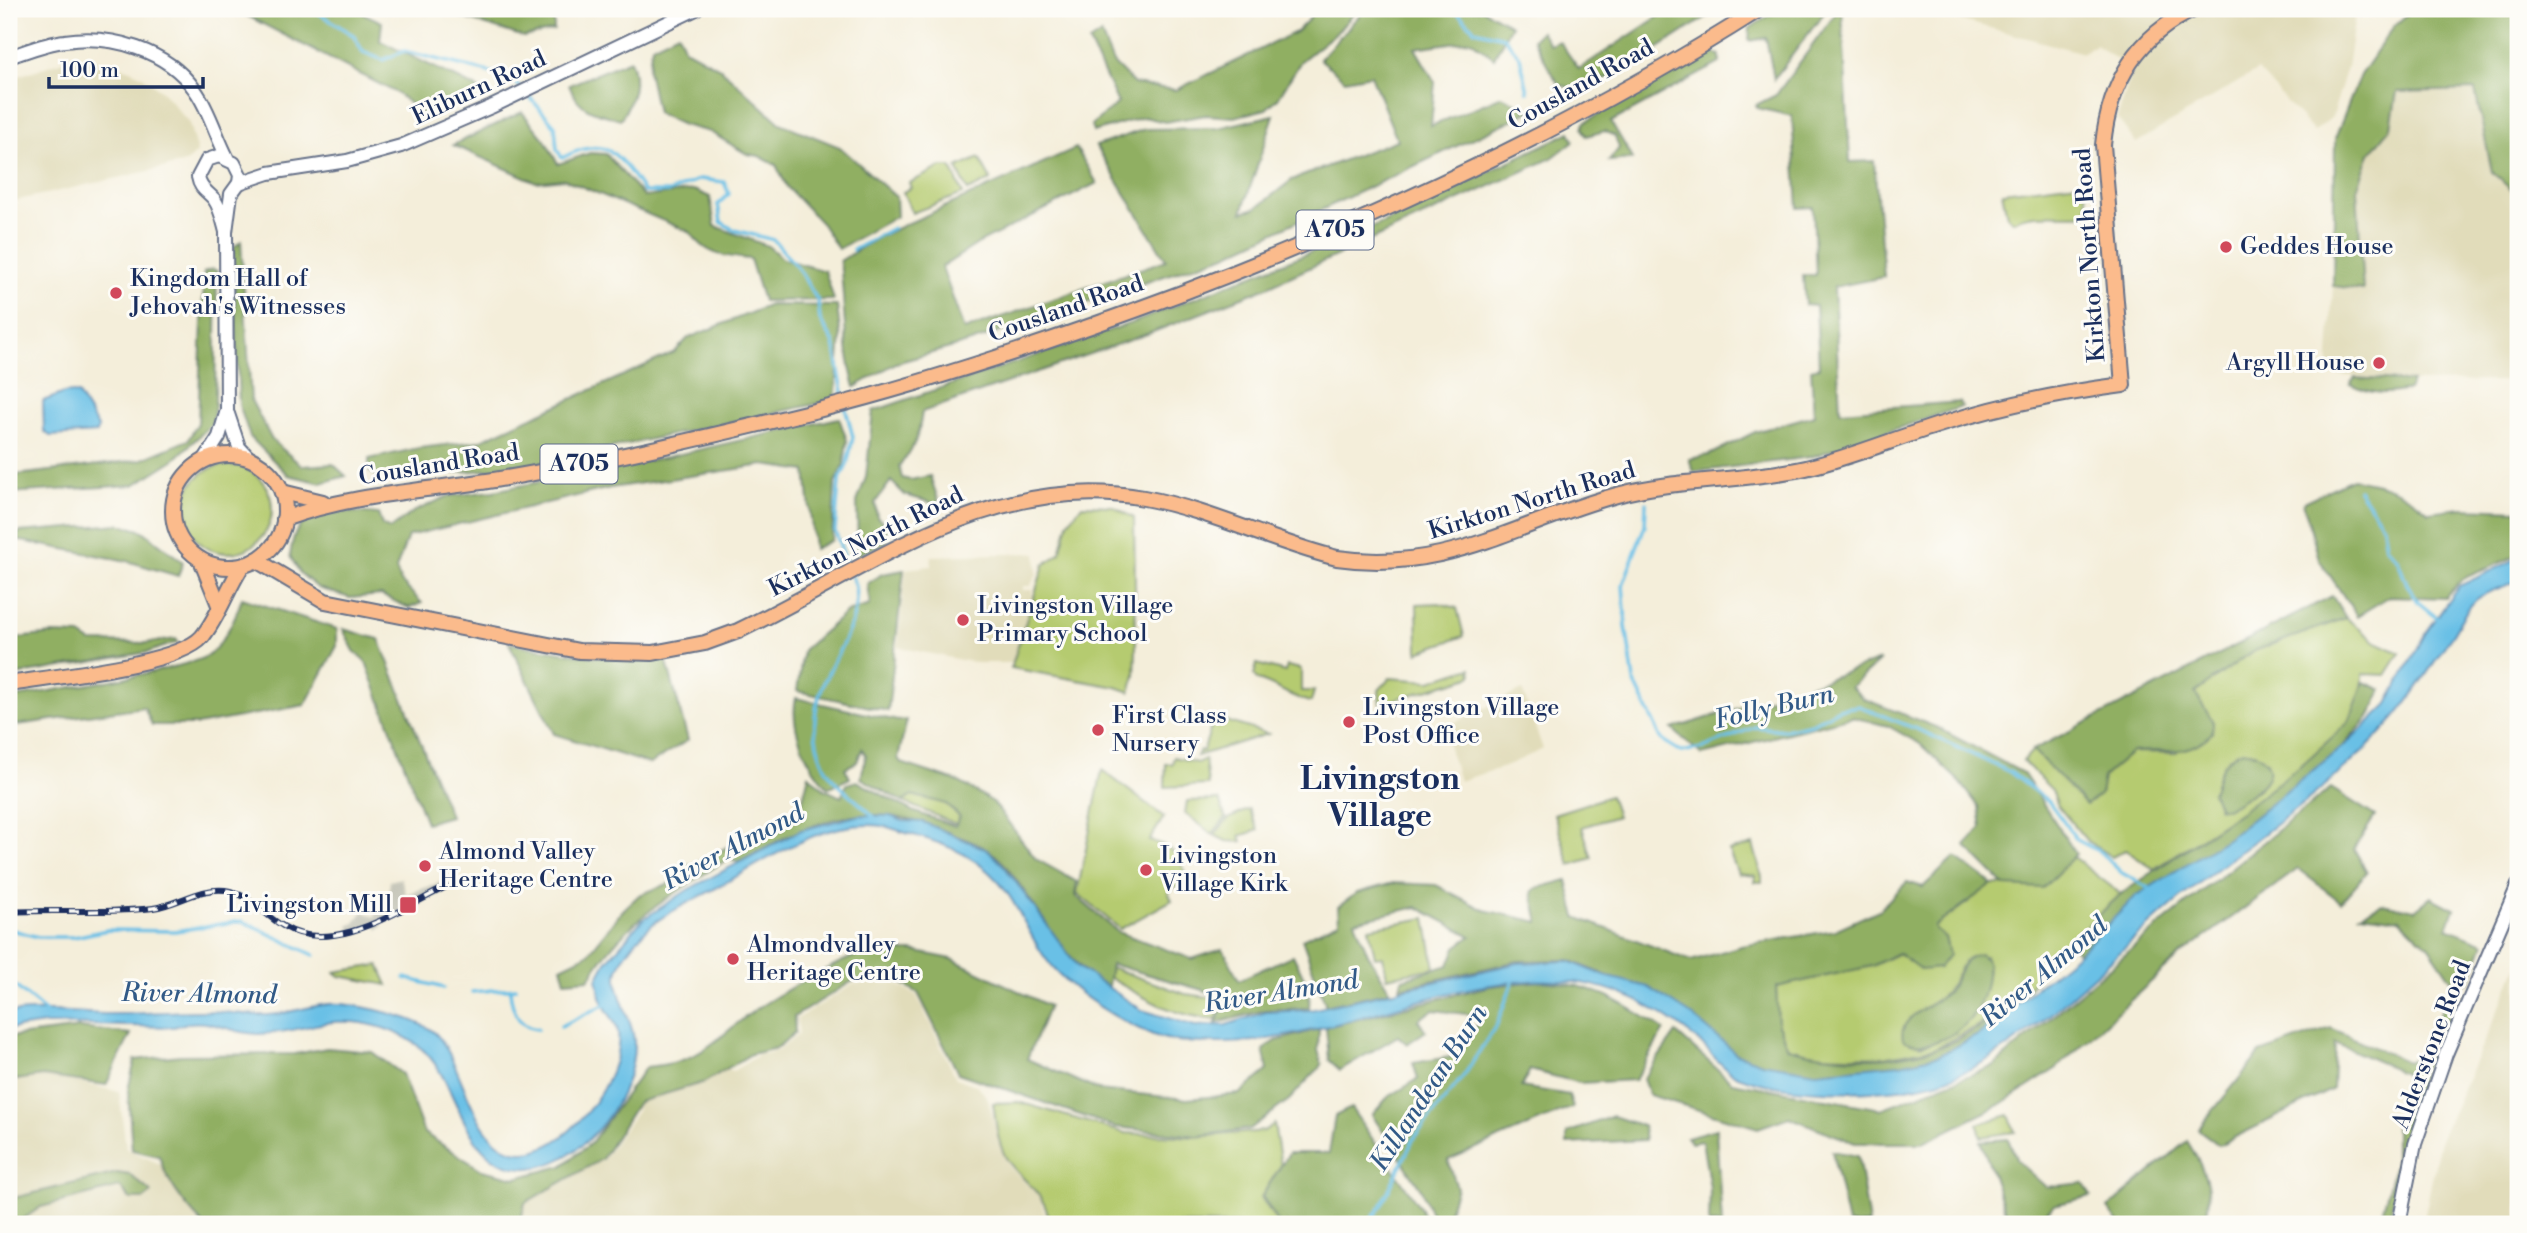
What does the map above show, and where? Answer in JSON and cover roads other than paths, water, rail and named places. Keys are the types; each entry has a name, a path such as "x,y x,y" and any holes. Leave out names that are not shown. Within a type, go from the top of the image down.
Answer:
{"main road":[{"name":"Cousland Road","path":"284,519 335,504 496,480 617,457 820,409 884,392 1129,313 1235,272 1386,208 1503,154 1585,111 1760,9"},
{"name":"Kirkton North Road","path":"256,560 289,577 310,594 325,601 362,610 540,644 625,654 653,653 705,643 787,608 938,527 987,508 1043,495 1115,494 1167,503 1298,548 1337,558 1371,563 1412,561 1459,552 1617,495 1657,486 1804,468 1988,410 2058,394 2123,385 2103,145 2105,121 2111,98 2129,61 2147,41 2175,18 2195,9"},
{"path":"228,456 250,459 273,477 282,492 284,519 272,546 256,560 242,566 219,566 201,559 180,539 173,508 182,482 203,462 228,456"},
{"name":"Cousland Road","path":"282,492 335,504"},
{"name":"Kirkton North Road","path":"272,546 289,577"},
{"path":"201,559 219,605"},
{"path":"9,684 129,664 187,648 209,627 242,566"}],"street":[{"name":"Eliburn Road","path":"239,183 269,173 308,169 378,153 491,107 696,9"},
{"path":"9,57 64,41 85,39 141,49 186,79 195,90 227,157 237,167 239,183 231,194 226,232 227,410 219,437 203,462"},
{"path":"211,125 207,160 198,177 202,189 212,197 226,232"},
{"path":"207,160 227,157"},
{"name":"Eliburn Road","path":"237,167 269,173"},
{"path":"212,197 231,194"},
{"path":"227,410 239,447 250,459"},
{"name":"Alderstone Road","path":"2399,1224 2415,1144 2442,1066 2518,885"}],"water":[{"path":"67,392 78,394 98,427 97,433 50,436 44,431 43,401"},
{"path":"2518,558 2518,581 2473,602 2401,710 2343,770 2177,901 2034,1027 1973,1068 1922,1085 1840,1092 1759,1083 1732,1073 1694,1037 1653,1009 1623,994 1575,982 1530,981 1486,985 1270,1039 1207,1043 1162,1038 1114,1015 1065,980 1041,952 1008,894 977,862 952,848 925,838 885,827 860,825 817,835 775,854 668,914 643,933 624,958 617,978 634,1041 626,1083 603,1123 588,1140 570,1154 550,1164 530,1168 508,1166 491,1157 467,1126 439,1069 427,1054 416,1044 376,1026 344,1022 259,1034 198,1023 174,1027 45,1024 9,1029 9,1013 34,1011 116,1014 204,1011 268,1015 332,1004 377,1010 418,1023 436,1034 454,1063 487,1132 499,1144 514,1151 533,1151 552,1143 587,1113 611,1072 617,1051 618,1033 603,1002 597,979 606,962 642,920 689,889 801,830 860,815 890,816 903,821 923,822 988,850 1004,866 1078,967 1142,1010 1195,1026 1226,1025 1266,1012 1310,1010 1518,963 1569,961 1605,976 1648,987 1690,1014 1737,1054 1762,1063 1816,1072 1900,1064 1938,1056 1978,1035 2080,952 2136,896 2228,838 2352,739 2388,704 2425,634 2459,586"}],"waterway":[{"path":"312,9 353,35 363,52 383,60 404,51 509,77 522,89"},
{"name":"Folly Burn","path":"1454,9 1475,30 1504,37 1520,57 1528,92"},
{"path":"527,94 555,126 557,149 562,158 578,151 601,148 619,158 644,192 669,192 700,179 724,182 729,194 718,204 721,222 734,230 774,240 799,270 818,301 820,320 834,343 844,398"},
{"path":"853,250 893,228"},
{"path":"845,406 853,437 847,465 839,481 835,531 849,570"},
{"path":"2359,490 2383,526 2386,547 2398,560 2407,584 2419,603 2441,621"},
{"name":"Folly Burn","path":"1646,503 1645,525 1623,585 1634,681 1662,740 1681,752 1703,748 1755,727 1785,730 1812,724 1839,709 1859,706 2010,772 2049,802 2077,840 2100,852 2122,873 2154,891"},
{"path":"852,577 856,599 852,621 822,687 816,711 816,738 829,774 874,817"},
{"path":"9,929 38,937 74,937 107,930 175,931 242,921 314,955"},
{"path":"405,978 444,988"},
{"path":"9,981 45,1011"},
{"name":"Killandean Burn","path":"1368,1224 1381,1206 1414,1138 1465,1074 1497,1024 1513,981"},
{"path":"472,992 516,988"},
{"path":"510,989 516,1015 525,1025 538,1029"},
{"path":"561,1026 606,1004"}],"railway":[{"path":"9,912 153,908 207,891 225,890 241,895 283,926 302,934 323,936 366,926 446,887"}],"place":[{"name":"Geddes House","path":"2226,247"},
{"name":"Kingdom Hall of Jehovah's Witnesses","path":"116,293"},
{"name":"Argyll House","path":"2379,363"},
{"name":"Livingston Village Primary School","path":"963,620"},
{"name":"Livingston Village Post Office","path":"1349,722"},
{"name":"First Class Nursery","path":"1098,730"},
{"name":"Almond Valley Heritage Centre","path":"425,866"},
{"name":"Livingston Village Kirk","path":"1146,870"},
{"name":"Livingston Mill","path":"408,905"},
{"name":"Almondvalley Heritage Centre","path":"733,959"}],"district":[{"name":"Livingston Village","path":"1380,798"}],"water label":[{"name":"River Almond","path":"733,847"},
{"name":"River Almond","path":"2044,972"},
{"name":"River Almond","path":"1281,992"},
{"name":"River Almond","path":"199,994"}]}
